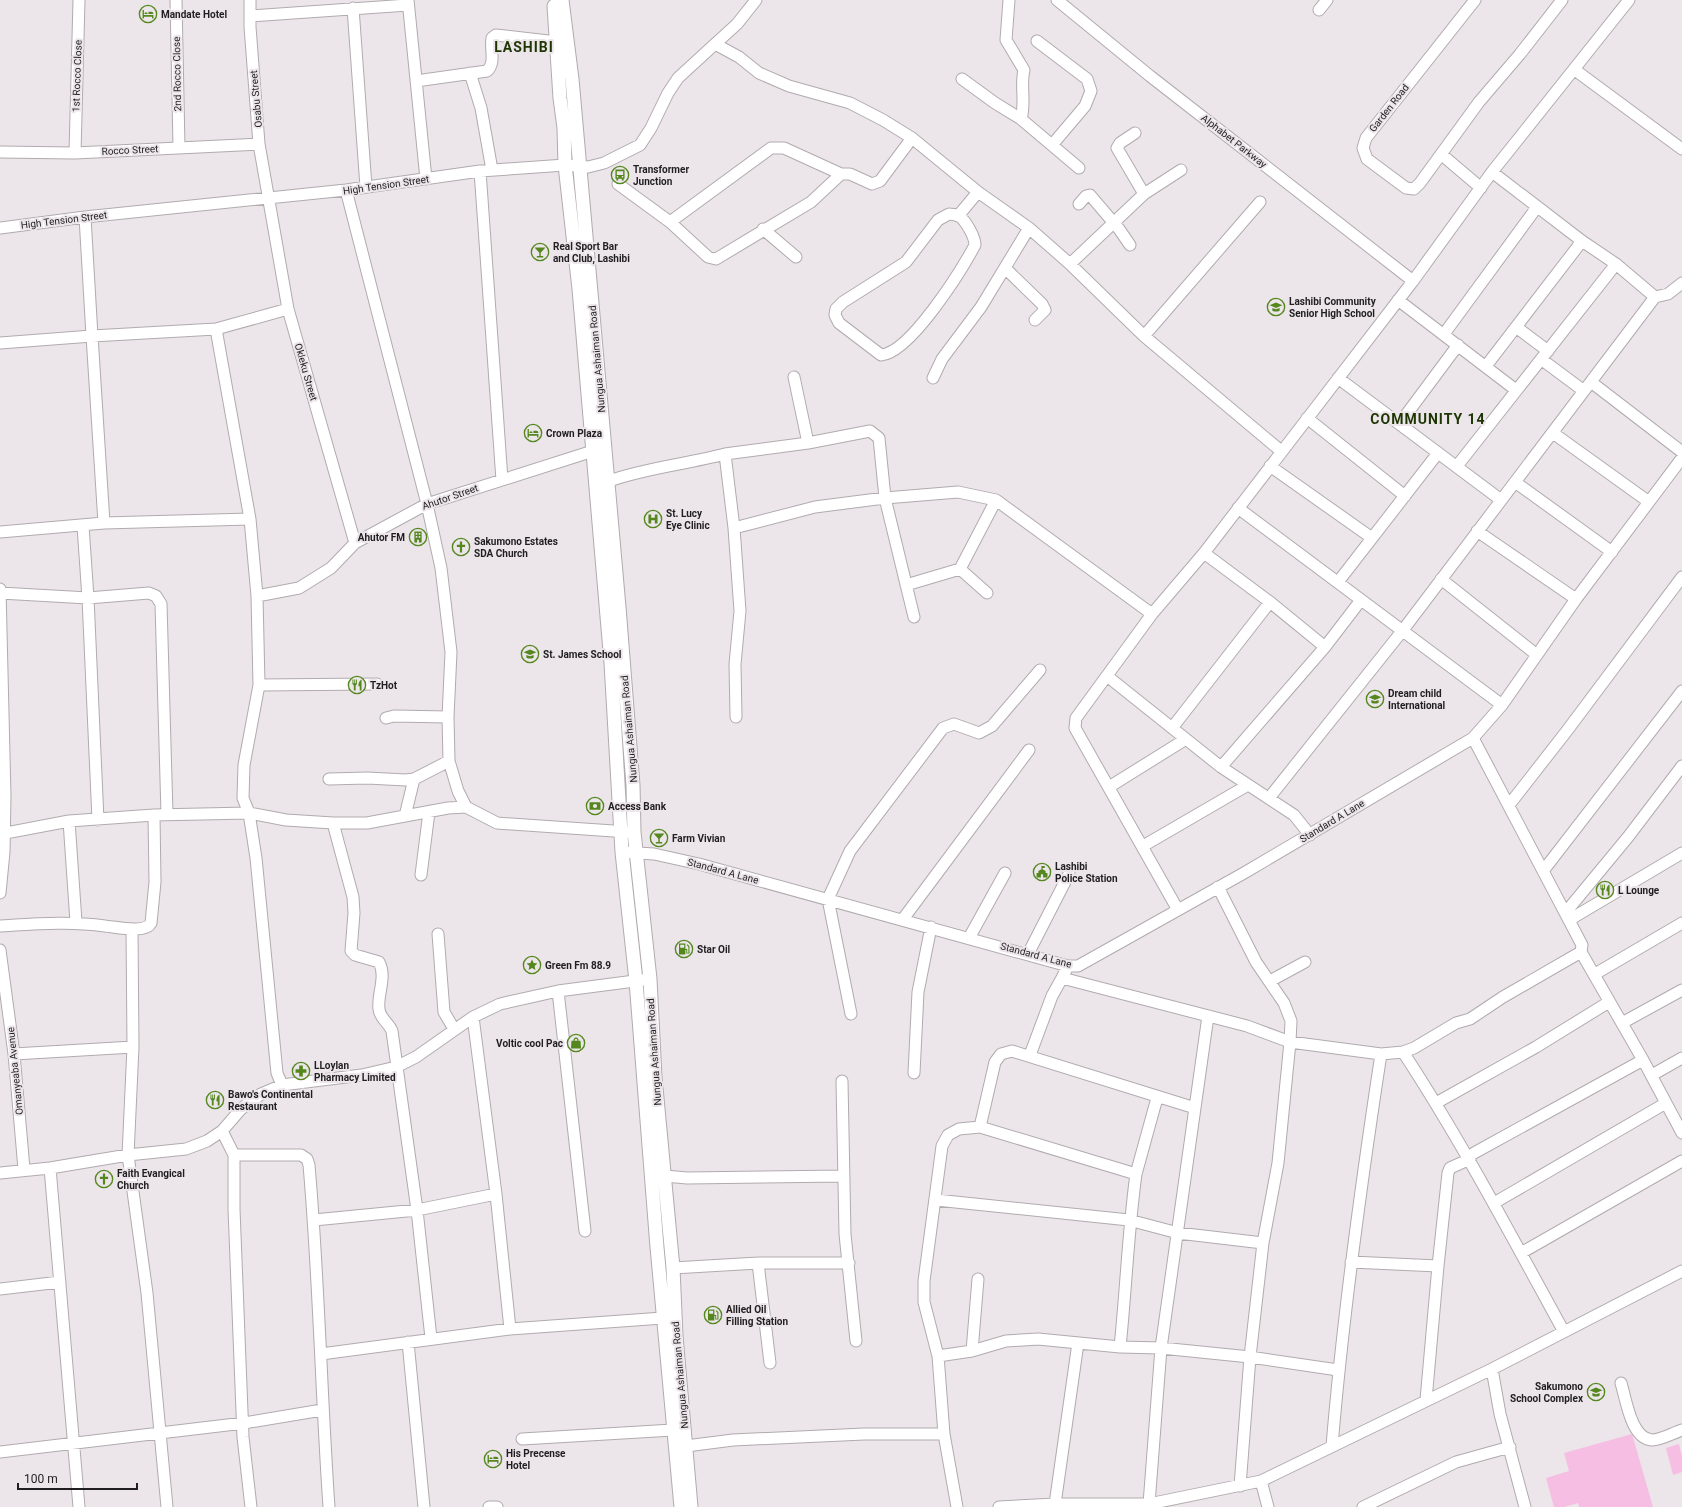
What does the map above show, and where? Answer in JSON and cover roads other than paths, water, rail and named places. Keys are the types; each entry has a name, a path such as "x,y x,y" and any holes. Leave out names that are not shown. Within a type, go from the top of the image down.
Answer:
{"main road":[{"name":"Nungua Ashaiman Road","path":"562,0 557,42 560,98 564,128 565,165 579,289 615,714 620,833 636,980 663,1318 681,1507"},
{"name":"Nungua Ashaiman Road","path":"562,0 572,79 609,481 633,785 634,832 650,979 655,1070 673,1268 676,1336 691,1507"}],"street":[{"name":"1st Rocco Close","path":"75,153 79,0"},
{"name":"2nd Rocco Close","path":"176,0 179,147"},
{"name":"Osabu Street","path":"250,0 250,27 259,144 268,198"},
{"name":"High Tension Street","path":"0,228 85,217 346,190 480,171 565,165 588,167 604,163 640,145 678,78 737,24 756,0"},
{"path":"1009,0 1006,40 1024,70 1022,80 1024,96 1021,119"},
{"name":"Alphabet Parkway","path":"1057,0 1150,76 1412,281"},
{"path":"1319,10 1327,0"},
{"name":"Garden Road","path":"1475,0 1366,138 1363,148 1367,159 1410,189 1414,189 1420,183 1479,102 1520,54 1562,0"},
{"path":"1178,910 1075,728 1074,723 1152,614 1204,553 1398,300 1492,172 1575,70 1629,0"},
{"path":"250,16 408,3 426,179"},
{"path":"353,8 366,187"},
{"path":"416,81 487,71 491,68 492,64 492,38 496,35 557,42"},
{"path":"1038,41 1087,78 1091,91 1085,106 1052,145"},
{"path":"715,44 739,57 759,73 789,86 850,103 883,120 912,138 978,192 1028,228 1070,264 1144,336 1281,451"},
{"path":"1575,70 1682,149"},
{"path":"470,73 482,108 492,170"},
{"path":"962,79 995,103 1021,119 1079,168"},
{"path":"1135,133 1120,143 1117,148 1144,194"},
{"path":"670,222 771,148 784,148 841,174 850,174 872,184 880,181 912,138"},
{"name":"Rocco Street","path":"0,152 75,153 259,144"},
{"path":"1441,154 1481,188"},
{"path":"1070,264 1144,194 1181,170"},
{"path":"480,171 502,480"},
{"path":"1492,172 1582,241 1616,264 1655,297"},
{"path":"618,184 670,222 708,257 716,259 763,229 811,202 841,174"},
{"path":"346,190 427,504 441,568 451,652 448,717 449,761 458,791 466,807"},
{"path":"958,216 978,192"},
{"path":"1079,204 1086,196 1090,195 1130,245"},
{"name":"Okleku Street","path":"268,198 288,310 355,543"},
{"path":"1144,336 1260,202"},
{"path":"1444,334 1537,207"},
{"path":"949,214 958,216 975,239 975,245 915,333 901,345 881,355 839,323 835,316 836,309 843,302 906,262 938,220 949,214"},
{"path":"85,217 104,523"},
{"path":"933,378 942,359 981,307 1028,228"},
{"path":"763,229 796,257"},
{"path":"1486,366 1582,241"},
{"path":"1456,466 1616,264"},
{"path":"1005,268 1042,304 1045,310 1035,320"},
{"path":"1269,798 1403,630 1655,297 1668,294 1682,283"},
{"path":"1398,300 1516,390"},
{"path":"0,343 216,329 288,310"},
{"path":"1516,327 1544,355 1682,452"},
{"path":"216,329 250,519 257,596 259,685 244,765 243,798 249,813 256,858 277,1073 282,1085"},
{"path":"1400,423 1458,345"},
{"path":"794,377 808,443"},
{"path":"1338,378 1501,500"},
{"path":"1307,418 1405,496"},
{"path":"609,481 628,474 696,462 725,454 808,443 870,431 876,433 880,438 885,498 914,617"},
{"path":"1553,433 1649,502"},
{"name":"Ahutor Street","path":"257,596 300,588 331,568 355,543 427,504 593,451"},
{"path":"1338,582 1438,453"},
{"path":"725,454 734,528 740,611 735,664 736,717"},
{"name":"Standard A Lane","path":"622,852 636,851 699,864 903,919 1068,966 1078,966 1310,835 1363,801 1396,785 1473,738 1502,705 1576,599 1682,458"},
{"path":"1270,466 1372,538"},
{"path":"1515,482 1612,552"},
{"path":"734,528 815,507 885,498 958,492 996,500 1152,614"},
{"path":"906,584 960,569 996,500"},
{"path":"1238,508 1502,705"},
{"path":"0,532 104,523 250,519"},
{"path":"82,526 88,598 98,820"},
{"path":"1477,531 1576,599"},
{"path":"1204,553 1270,602 1325,647"},
{"path":"960,569 987,593"},
{"path":"1509,805 1566,732 1682,577"},
{"path":"1441,579 1537,655"},
{"path":"0,589 5,788 0,893"},
{"path":"0,593 88,598 149,593 156,596 161,604 167,814"},
{"path":"1221,767 1325,647 1361,600"},
{"path":"1172,728 1270,602"},
{"path":"851,1014 828,899 850,851 943,728 954,724 979,733 984,732 992,726 1040,670"},
{"path":"1107,676 1221,767 1294,815 1310,835"},
{"path":"259,685 377,684"},
{"path":"1543,870 1682,691"},
{"path":"386,718 394,716 448,717"},
{"path":"1473,738 1568,916 1582,945 1581,952 1595,974 1609,1002 1681,1127"},
{"path":"1109,787 1186,739"},
{"path":"903,919 1029,750"},
{"path":"329,779 414,779 449,761"},
{"path":"1568,916 1682,766"},
{"path":"405,816 414,779"},
{"path":"1143,846 1248,785"},
{"path":"2,834 69,821 167,814 249,813 286,820 333,823 367,823 466,807 497,823 620,833 634,832"},
{"path":"421,875 429,812"},
{"path":"0,926 76,922 132,929 147,928 152,923 155,882 154,815"},
{"path":"69,821 76,922"},
{"path":"333,823 354,897 351,951 355,955 376,960 381,965 383,972 379,1009 382,1019 392,1031 417,1210 431,1338"},
{"path":"1568,916 1682,853"},
{"path":"969,938 1005,873"},
{"path":"1028,954 1069,874"},
{"path":"1218,887 1256,962 1284,1003 1291,1021 1278,1164 1263,1243 1250,1357 1240,1486"},
{"path":"1595,974 1682,923"},
{"path":"914,1073 918,992 931,927"},
{"path":"132,929 133,1047 128,1155 147,1293 167,1507"},
{"path":"438,934 444,1012 454,1029"},
{"name":"Omanyeaba Avenue","path":"0,950 14,1054 24,1169"},
{"path":"1062,978 1247,1026 1290,1042 1381,1054 1403,1052 1414,1048 1456,1022 1470,1019 1503,996 1581,952"},
{"path":"1270,982 1305,962"},
{"path":"1030,1055 1055,990 1068,966"},
{"path":"0,1173 24,1169 50,1168 128,1155 186,1149 207,1141 222,1131 241,1109 261,1094 282,1085 362,1075 396,1067 416,1058 454,1029 473,1017 500,1004 558,991 650,979"},
{"path":"1622,1024 1682,990"},
{"path":"558,991 585,1231"},
{"path":"1436,1103 1536,1047 1609,1002"},
{"path":"1149,1504 1161,1348 1208,1016"},
{"path":"473,1017 496,1194 510,1329"},
{"path":"14,1054 133,1047"},
{"path":"980,1126 995,1062 1001,1054 1012,1051 1030,1055 1157,1098 1195,1108"},
{"path":"1403,1052 1472,1156 1494,1203 1564,1332"},
{"path":"1332,1446 1338,1370 1351,1262 1381,1054"},
{"path":"1652,1075 1682,1058"},
{"path":"1426,1400 1438,1266 1448,1173 1450,1168 1643,1060"},
{"path":"842,1081 845,1234 856,1342"},
{"path":"1120,1347 1126,1285 1129,1220 1136,1174 1157,1098"},
{"path":"1494,1203 1666,1103"},
{"path":"956,1507 944,1434 938,1356 924,1302 924,1281 942,1146 948,1135 960,1129 980,1126 1136,1174"},
{"path":"222,1131 234,1155 234,1209 244,1423 243,1437 251,1507"},
{"path":"234,1155 301,1155 306,1159 309,1165 314,1220 321,1354 322,1410 329,1507"},
{"path":"1521,1253 1682,1162"},
{"path":"50,1168 73,1442 80,1507"},
{"path":"665,1176 687,1178 843,1176"},
{"path":"314,1220 417,1210 496,1194"},
{"path":"936,1200 1129,1220 1178,1233 1263,1243"},
{"path":"1351,1262 1438,1266"},
{"path":"673,1268 758,1263 849,1263"},
{"path":"758,1263 770,1363"},
{"path":"999,1507 1149,1504 1261,1481 1492,1369 1682,1271"},
{"path":"972,1350 978,1279"},
{"path":"0,1289 60,1282"},
{"path":"321,1354 431,1338 510,1329 663,1318"},
{"path":"938,1356 972,1350 1006,1341 1038,1339 1078,1344 1161,1348 1250,1357 1338,1370"},
{"path":"408,1342 424,1507"},
{"path":"1054,1506 1078,1344"},
{"path":"1492,1369 1500,1414 1525,1507"},
{"path":"1622,1383 1635,1428 1640,1435 1654,1440 1682,1430"},
{"path":"0,1452 73,1442 244,1423 322,1410"},
{"path":"522,1439 673,1430"},
{"path":"686,1446 733,1440 864,1434 944,1434"},
{"path":"1363,1507 1456,1462 1510,1447"},
{"path":"1261,1481 1268,1507"},
{"path":"489,1507 497,1507"}],"place":[{"name":"Mandate Hotel","path":"148,14"},
{"name":"Transformer Junction","path":"620,175"},
{"name":"Real Sport Bar and Club, Lashibi","path":"540,252"},
{"name":"Lashibi Community Senior High School","path":"1276,307"},
{"name":"Crown Plaza","path":"533,433"},
{"name":"St. Lucy Eye Clinic","path":"653,519"},
{"name":"Ahutor FM","path":"418,537"},
{"name":"Sakumono Estates SDA Church","path":"461,547"},
{"name":"St. James School","path":"530,654"},
{"name":"TzHot","path":"357,685"},
{"name":"Dream child International","path":"1375,699"},
{"name":"Access Bank","path":"595,806"},
{"name":"Farm Vivian","path":"659,838"},
{"name":"Lashibi Police Station","path":"1042,872"},
{"name":"L Lounge","path":"1605,890"},
{"name":"Star Oil","path":"684,949"},
{"name":"Green Fm 88.9","path":"532,965"},
{"name":"Voltic cool Pac","path":"576,1043"},
{"name":"LLoylan Pharmacy Limited","path":"301,1071"},
{"name":"Bawo's Continental Restaurant","path":"215,1100"},
{"name":"Faith Evangical Church","path":"104,1179"},
{"name":"Allied Oil Filling Station","path":"713,1315"},
{"name":"Sakumono School Complex","path":"1596,1392"},
{"name":"His Precense Hotel","path":"493,1459"}],"district":[{"name":"LASHIBI","path":"524,47"},
{"name":"COMMUNITY 14","path":"1428,419"}]}
